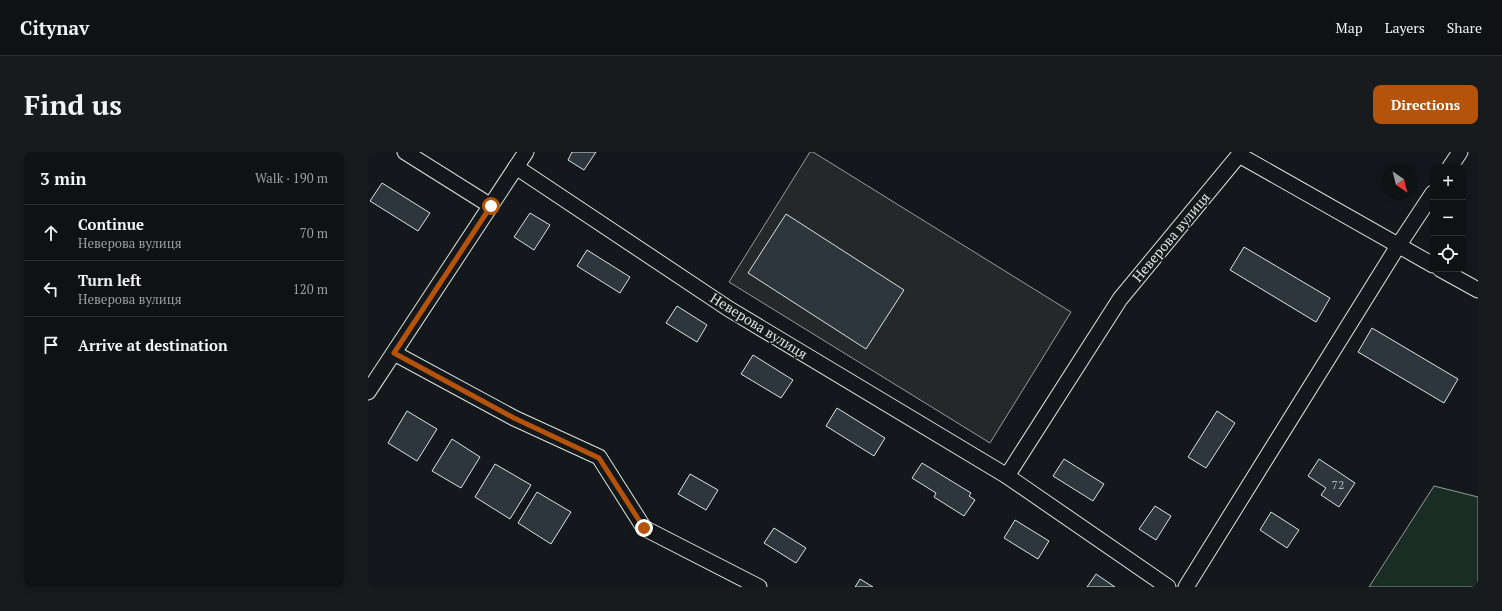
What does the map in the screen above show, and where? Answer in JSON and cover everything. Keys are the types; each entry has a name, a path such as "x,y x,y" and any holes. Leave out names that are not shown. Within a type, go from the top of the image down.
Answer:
{"street":[{"path":"404,152 491,206"},
{"path":"368,392 526,152"},
{"path":"1452,164 1460,152"},
{"name":"Неверова вулиця","path":"1007,476 1120,299 1238,153 1430,263"},
{"name":"Неверова вулиця","path":"516,168 729,309 1007,476 1168,587"},
{"path":"1186,587 1398,246 1430,198"},
{"path":"1445,272 1478,290"},
{"path":"394,353 514,418 599,458 644,528 759,587"}],"green space":[{"path":"1434,486 1478,497 1478,587 1369,587"}],"shaded area":[{"path":"810,152 813,152 1071,312 990,443 729,282"}],"building":[{"path":"572,152 596,152 584,170 568,160"},
{"path":"382,183 430,213 418,231 370,201"},
{"path":"530,213 550,225 534,250 514,237"},
{"path":"786,214 904,290 866,349 748,273"},
{"path":"1244,247 1330,298 1316,322 1230,270"},
{"path":"587,250 630,277 620,293 577,266"},
{"path":"677,306 707,325 697,342 666,323"},
{"path":"1372,328 1458,379 1444,403 1358,352"},
{"path":"753,355 793,380 781,398 741,374"},
{"path":"837,408 885,438 874,456 826,426"},
{"path":"407,411 437,429 417,461 388,443"},
{"path":"1217,411 1235,423 1206,468 1188,457"},
{"path":"452,439 480,457 461,488 432,471"},
{"path":"1064,459 1104,484 1093,501 1053,476"},
{"path":"1319,459 1355,483 1339,507 1321,495 1326,488 1308,476"},
{"path":"922,463 971,493 969,496 975,500 964,516 934,497 936,493 912,478"},
{"path":"495,464 531,485 510,519 475,497"},
{"path":"690,474 718,490 706,510 678,494"},
{"path":"537,492 571,512 551,544 518,523"},
{"path":"1155,506 1171,516 1156,540 1139,529"},
{"path":"1271,512 1299,530 1287,548 1260,530"},
{"path":"1015,520 1049,541 1038,559 1004,538"},
{"path":"774,528 806,548 796,563 764,543"},
{"path":"1096,574 1115,587 1087,587"},
{"path":"860,579 873,587 855,587"}],"route":[{"path":"491,206 394,353 514,418 599,458 644,528"}]}
